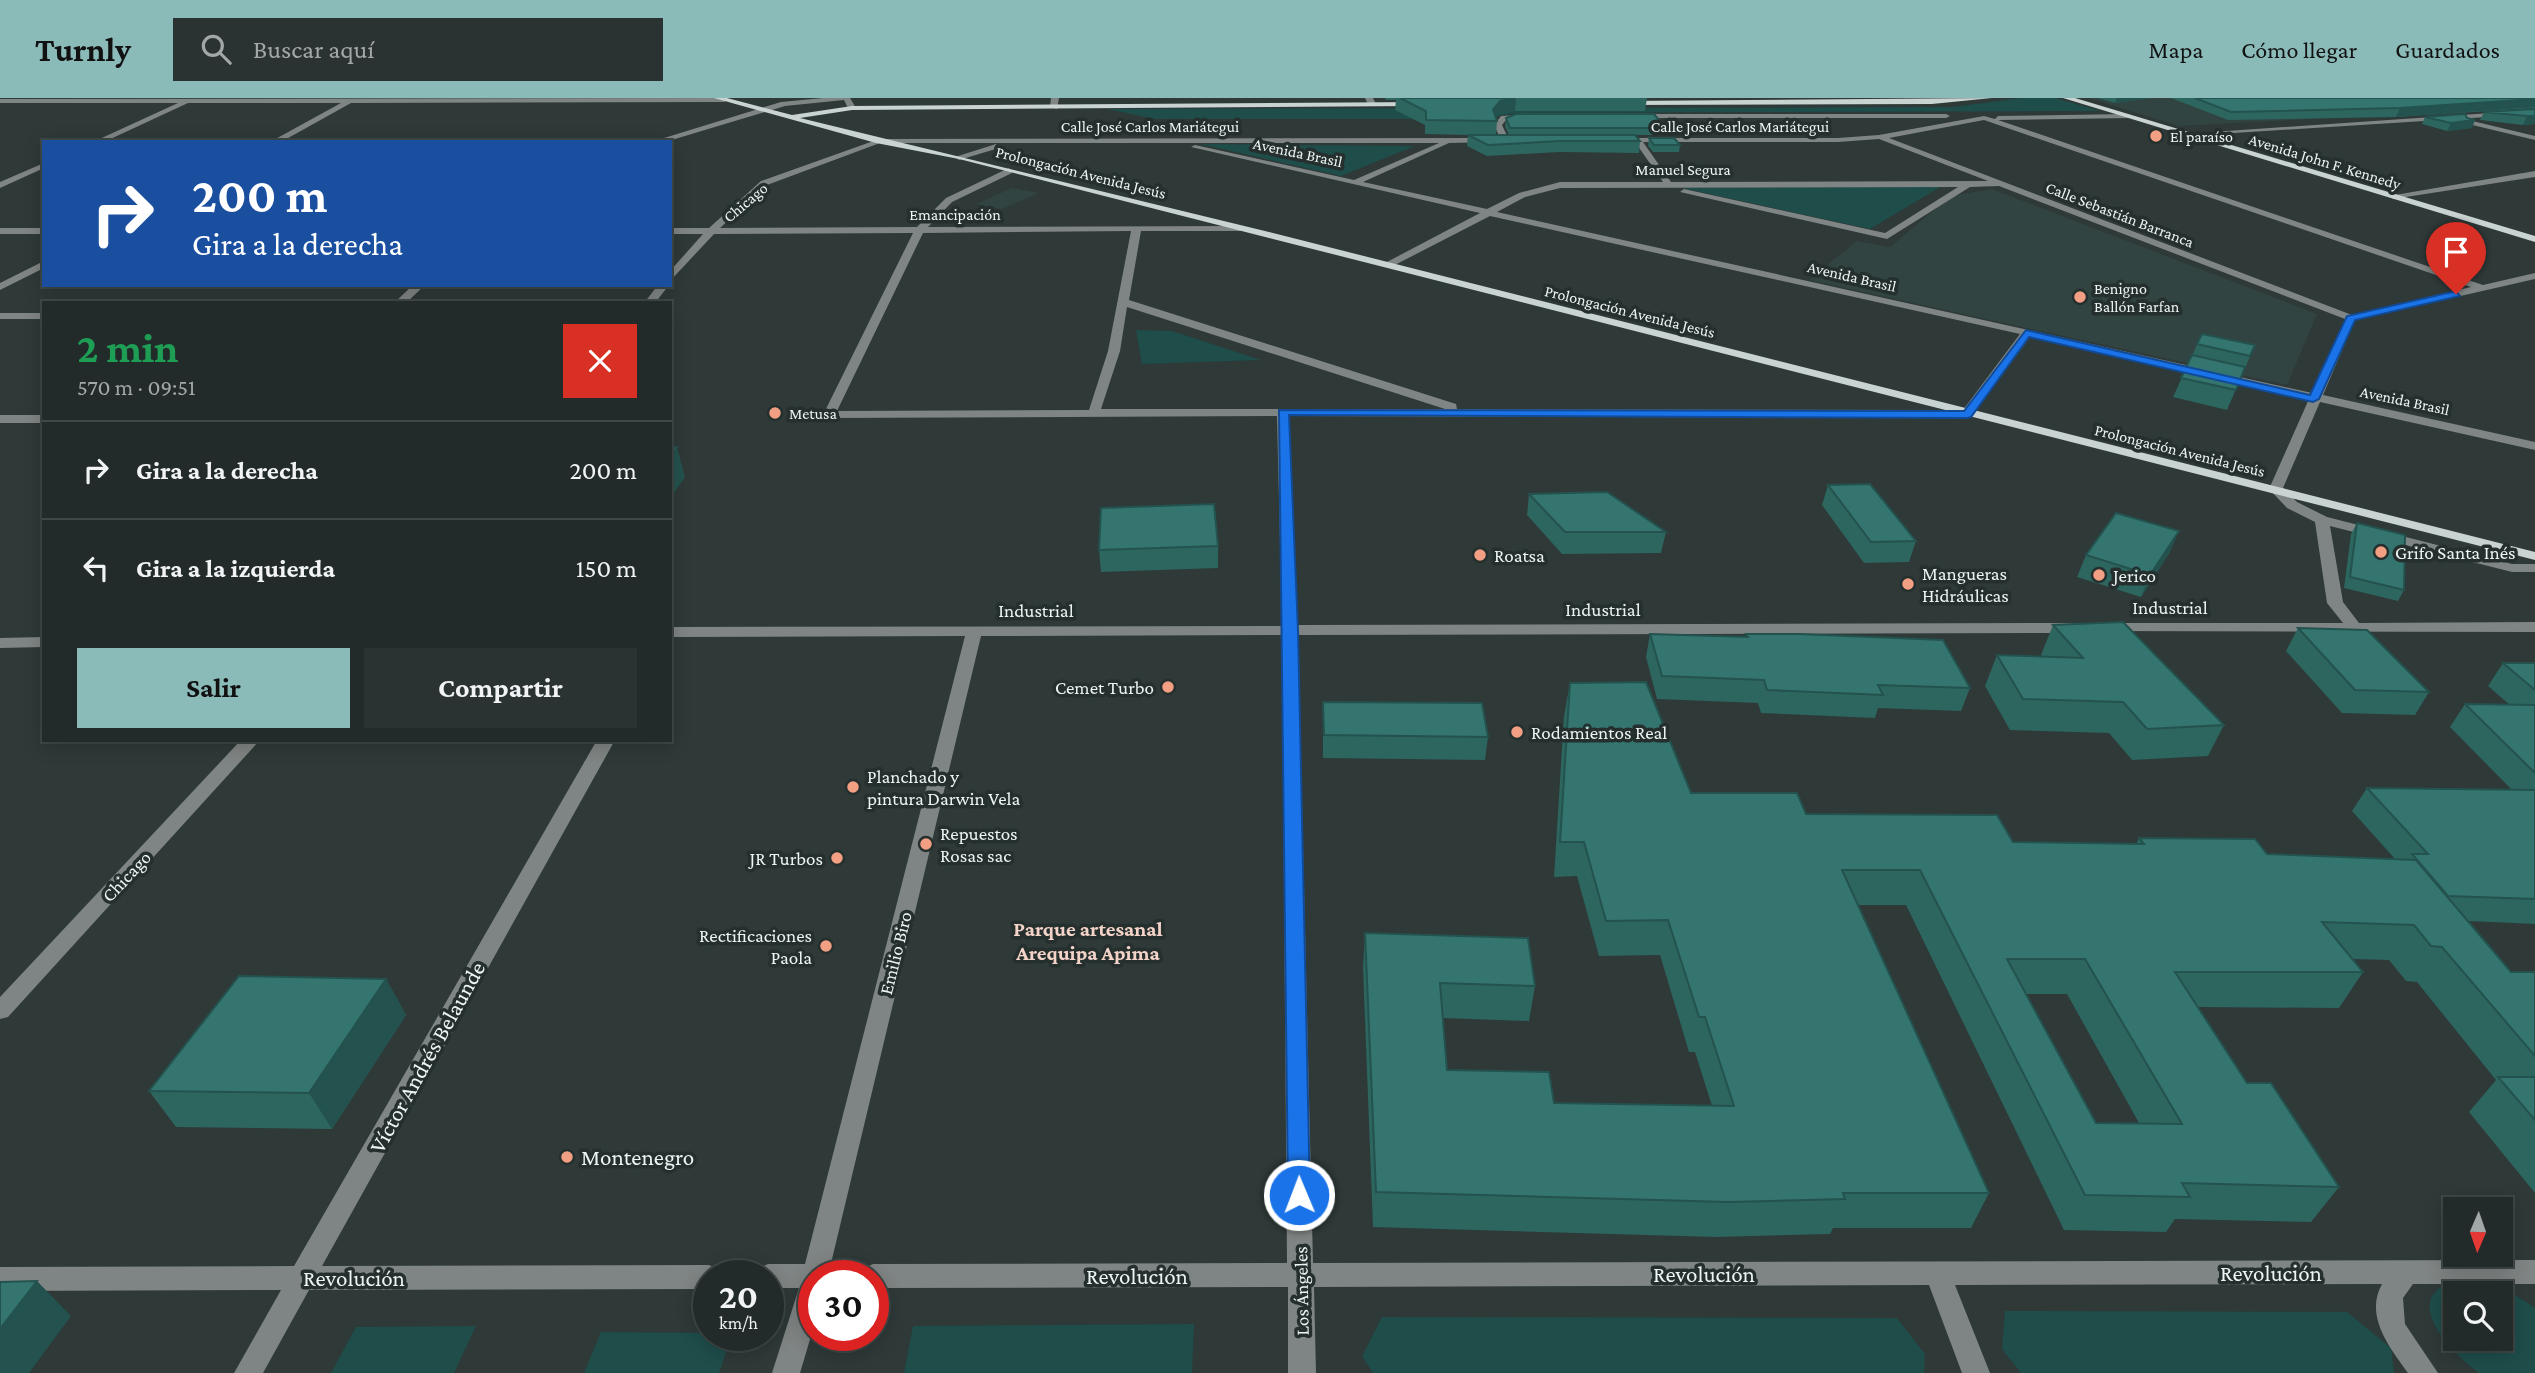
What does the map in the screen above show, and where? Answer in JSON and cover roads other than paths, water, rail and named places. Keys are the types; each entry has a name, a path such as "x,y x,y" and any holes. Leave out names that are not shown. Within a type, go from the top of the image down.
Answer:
{"main road":[{"path":"1618,103 1708,100 1932,102 1988,98"},
{"name":"Avenida John F. Kennedy","path":"2067,98 2535,239"},
{"name":"Prolongación Avenida Jesús","path":"721,99 879,141 959,158 1389,265 1967,415 2276,489 2535,556"},
{"path":"792,117 852,108 1054,102 1371,101 1426,104"}],"street":[{"path":"440,99 454,98"},
{"path":"662,140 784,104 846,98 852,108"},
{"path":"0,101 721,99"},
{"path":"0,107 16,101"},
{"path":"102,140 190,101"},
{"path":"278,140 352,101"},
{"path":"2187,134 2535,112"},
{"path":"1505,140 1498,125 1504,118 1542,116"},
{"path":"1621,116 2128,116"},
{"path":"2455,117 2535,138"},
{"path":"1984,118 2483,288"},
{"name":"Calle José Carlos Mariátegui","path":"1613,140 1838,141 1879,137 1984,118"},
{"name":"Calle Sebastián Barranca","path":"1879,137 2351,318"},
{"path":"959,158 1016,139"},
{"name":"Avenida Brasil","path":"1161,140 1493,211 2313,399 2535,446"},
{"name":"Calle José Carlos Mariátegui","path":"1356,182 1452,140"},
{"name":"Calle José Carlos Mariátegui","path":"879,141 1518,140"},
{"path":"1637,140 1668,185"},
{"name":"Chicago","path":"672,276 710,232 764,184 879,141"},
{"path":"0,185 42,166"},
{"path":"1009,171 949,200 919,230 830,415 1283,412 1967,415 2026,333"},
{"path":"2393,196 2534,174"},
{"path":"1653,185 1887,236 1968,184"},
{"name":"Manuel Segura","path":"1389,265 1522,195 1560,186 1996,184"},
{"name":"Emancipación","path":"672,231 1136,231 1240,228"},
{"path":"0,231 42,231"},
{"path":"1094,413 1114,351 1136,231"},
{"path":"0,287 42,265"},
{"path":"2535,276 2351,318 2313,399 2276,489 2292,505 2322,520 2512,568 2535,568"},
{"path":"401,301 418,287"},
{"path":"651,301 662,287"},
{"path":"1123,302 1469,413"},
{"path":"0,316 42,316"},
{"name":"Los Ángeles","path":"1283,412 1290,631 1302,1373"},
{"path":"0,419 42,419"},
{"path":"2322,520 2334,603 2355,628"},
{"name":"Industrial","path":"672,632 2535,627"},
{"name":"Emilio Biro","path":"818,1260 974,631"},
{"path":"0,643 42,642"},
{"name":"Chicago","path":"0,1011 249,742"},
{"name":"Víctor Andrés Belaunde","path":"248,1373 605,742"},
{"path":"2407,1272 2390,1296 2392,1328 2424,1373"},
{"name":"Revolución","path":"889,1276 2407,1272 2528,1275"},
{"path":"1937,1273 1976,1373"},
{"name":"Revolución","path":"0,1279 693,1277"},
{"name":"Emilio Biro","path":"786,1373 798,1332"}],"place":[{"name":"El paraíso","path":"2156,136"},
{"name":"Benigno Ballón Farfan","path":"2080,297"},
{"name":"Metusa","path":"775,413"},
{"name":"Grifo Santa Inés","path":"2381,552"},
{"name":"Roatsa","path":"1480,555"},
{"name":"Jerico","path":"2099,575"},
{"name":"Mangueras Hidráulicas","path":"1908,584"},
{"name":"Cemet Turbo","path":"1168,687"},
{"name":"Rodamientos Real","path":"1517,732"},
{"name":"Planchado y pintura Darwin Vela","path":"853,787"},
{"name":"Repuestos Rosas sac","path":"926,844"},
{"name":"JR Turbos","path":"837,858"},
{"name":"Rectificaciones Paola","path":"826,946"},
{"name":"Montenegro","path":"567,1157"}],"district":[{"name":"Parque artesanal Arequipa Apima","path":"1088,941"}]}
